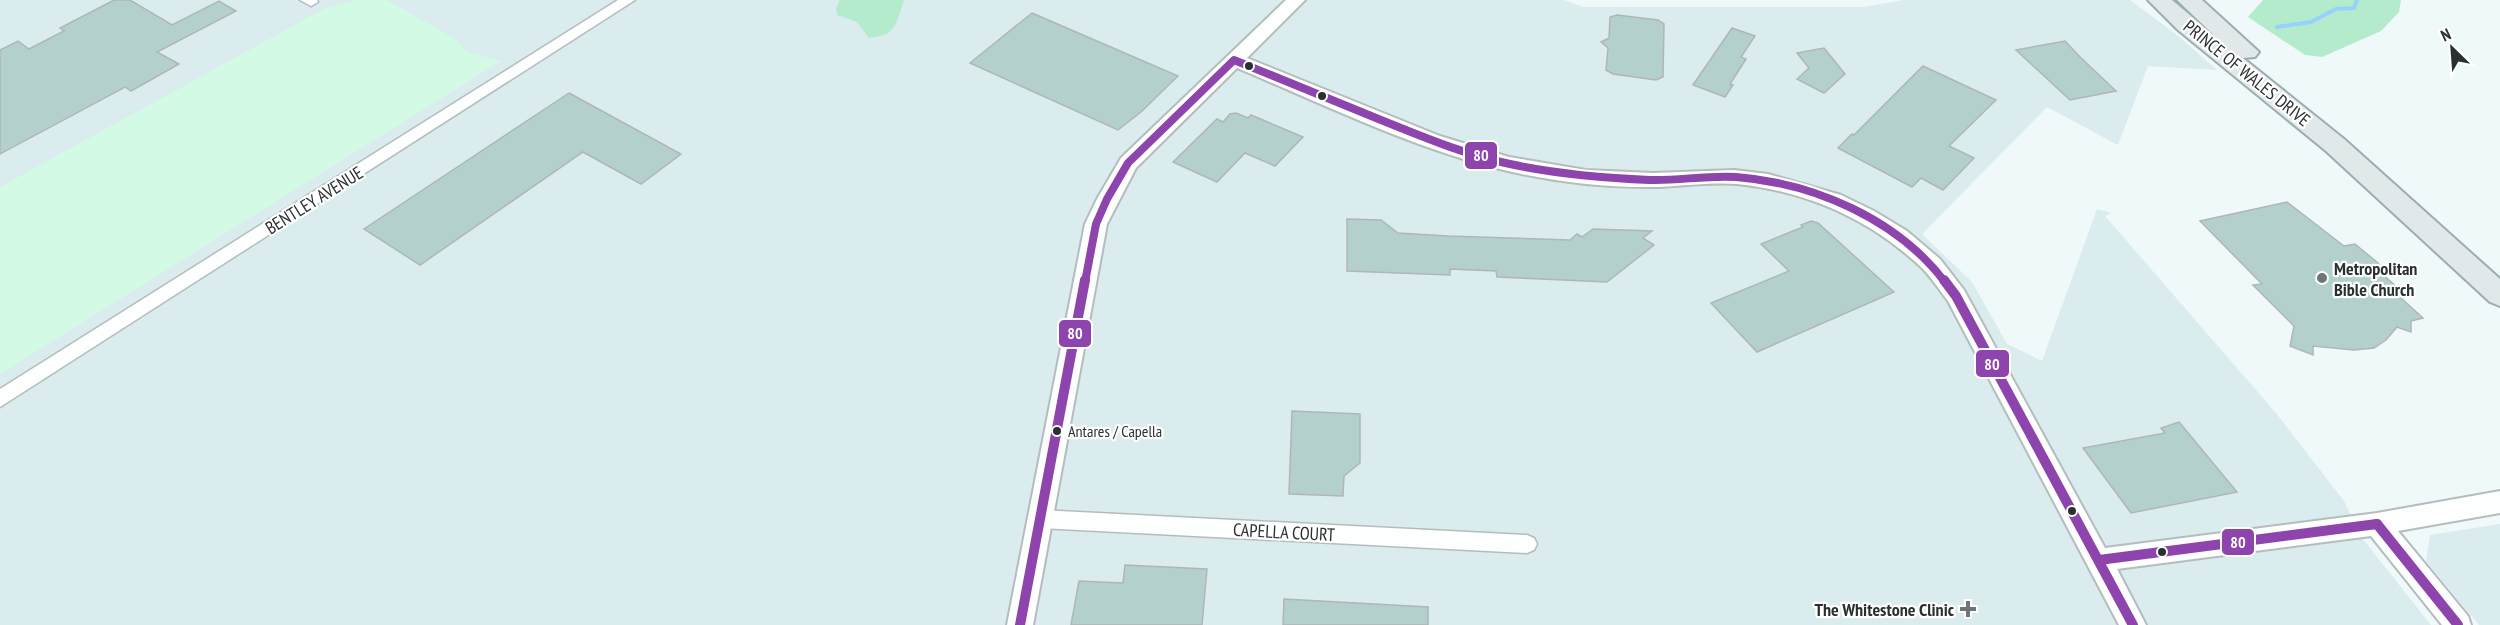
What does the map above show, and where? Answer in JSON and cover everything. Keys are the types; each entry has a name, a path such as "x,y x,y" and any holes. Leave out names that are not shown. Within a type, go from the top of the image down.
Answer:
{"main road":[{"path":"2150,0 2202,29"},
{"name":"PRINCE OF WALES DRIVE","path":"2159,0 2202,29 2336,145 2500,295"},
{"name":"PRINCE OF WALES DRIVE","path":"2188,0 2202,29 2241,46 2336,145"},
{"path":"2197,0 2202,29"}],"street":[{"name":"BENTLEY AVENUE","path":"0,399 627,0"},
{"path":"1020,625 1086,268 1096,224 1107,199 1128,163 1296,0"},
{"path":"1234,60 1433,141 1508,164 1586,177 1653,180 1734,177 1768,182 1834,201 1867,216 1899,236 1932,265 1956,296 2133,625"},
{"path":"2099,560 2377,524 2500,502"},
{"name":"CAPELLA COURT","path":"1040,519 1527,544"},
{"path":"2377,524 2458,625"}],"shaded area":[{"path":"0,0 1563,0 1584,7 1863,7 1904,0 2130,0 2177,35 2217,70 2148,66 2118,145 2047,107 1922,234 1972,282 2007,344 2042,361 2097,209 2111,213 2105,216 2276,413 2344,501 2362,538 2431,625 0,625"},
{"path":"2500,524 2500,625 2479,625 2426,561 2430,535"}],"green space":[{"path":"356,0 386,0 454,38 467,52 501,61 0,374 0,187 322,10"},
{"path":"840,0 904,0 894,27 885,34 869,38 857,22 837,15 836,9"},
{"path":"2263,0 2401,0 2399,12 2381,31 2322,57 2305,55 2248,17"}],"building":[{"path":"114,0 130,0 172,25 219,1 236,11 157,52 179,64 131,91 125,87 0,154 0,50 18,41 29,49 64,31 60,28"},
{"path":"1032,13 1178,76 1141,112 1118,130 970,63"},
{"path":"1617,15 1658,20 1664,24 1663,77 1656,80 1613,74 1606,70 1608,48 1601,42 1609,38 1610,17"},
{"path":"1732,28 1755,36 1741,57 1746,59 1730,84 1733,85 1725,97 1693,85"},
{"path":"2065,41 2116,91 2070,100 2016,50"},
{"path":"1824,48 1845,74 1824,93 1797,79 1809,68 1797,53"},
{"path":"1923,66 1996,100 1949,146 1974,158 1943,190 1921,178 1912,187 1838,148"},
{"path":"569,93 681,154 641,184 583,152 420,265 364,229"},
{"path":"1236,113 1248,118 1251,115 1303,137 1275,166 1245,153 1217,182 1173,162 1217,119 1223,122 1230,114"},
{"name":"Metropolitan Bible Church","path":"2287,202 2344,246 2355,244 2378,263 2385,271 2380,272 2408,297 2401,298 2423,318 2411,321 2411,332 2397,327 2386,340 2374,348 2354,350 2313,346 2313,355 2290,346 2294,326 2253,285 2262,284 2200,221"},
{"path":"1347,219 1381,220 1398,233 1448,236 1570,240 1577,234 1582,237 1593,229 1652,231 1643,238 1654,245 1607,282 1497,277 1496,271 1450,269 1450,275 1347,271"},
{"path":"1811,221 1818,223 1894,292 1757,352 1711,303 1789,271 1761,244 1803,227 1801,225"},
{"path":"1292,411 1360,414 1360,463 1344,476 1343,496 1289,494"},
{"path":"2179,422 2237,492 2131,513 2083,448 2165,433 2161,428"},
{"path":"1125,565 1207,569 1202,625 1071,625 1079,581 1123,583"},
{"path":"1284,599 1428,607 1428,625 1283,625"}],"waterway":[{"path":"2277,27 2311,22 2336,9 2354,8 2357,0"}],"transit line":[{"name":"80","path":"1020,625 1096,224 1107,199 1128,163 1234,60 1433,141 1508,164 1586,177 1653,180 1734,177 1768,181 1834,200 1867,216 1899,236 1932,265 1956,296 2133,625"},
{"name":"80","path":"2377,524 2458,625"},
{"name":"80","path":"2099,560 2377,524"}],"place":[{"name":"Metropolitan Bible Church","path":"2322,278"},
{"name":"Antares / Capella","path":"1057,431"},
{"name":"The Whitestone Clinic","path":"1968,609"}]}
